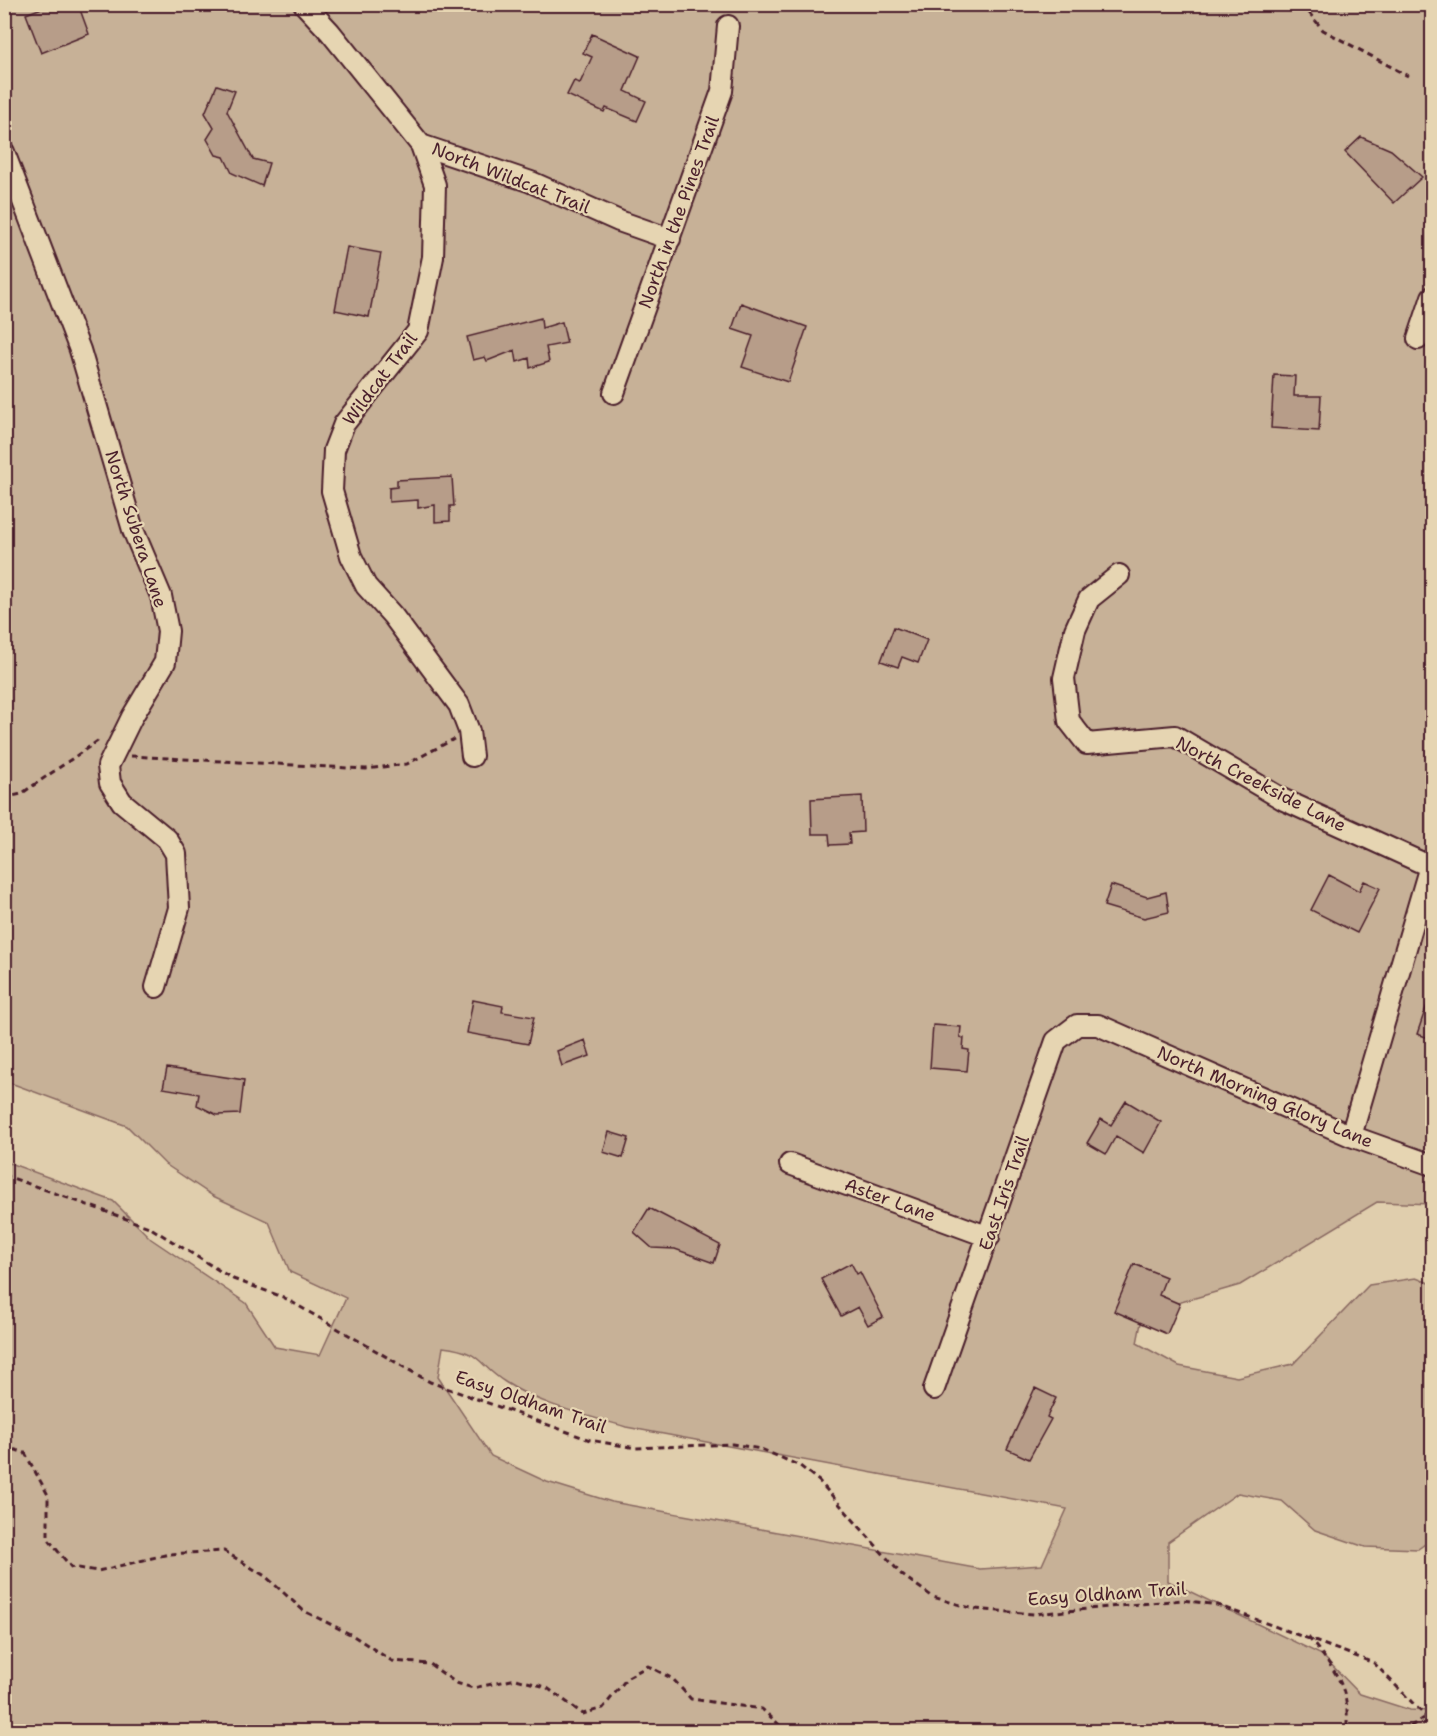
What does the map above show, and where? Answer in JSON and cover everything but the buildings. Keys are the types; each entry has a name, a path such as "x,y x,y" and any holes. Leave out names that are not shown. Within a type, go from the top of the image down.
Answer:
{"street":[{"name":"North Wildcat Trail","path":"304,4 330,32 421,145 531,182 670,239"},
{"name":"North in the Pines Trail","path":"614,393 722,91 728,26"},
{"name":"Wildcat Trail","path":"421,145 435,185 433,257 418,331 344,424 334,450 332,491 351,556 366,586 393,616 459,705 469,731 472,756"},
{"name":"North Subera Lane","path":"4,152 80,350 133,530 161,596 168,631 165,662 108,766 110,783 122,802 167,839 176,854 179,908 156,987"},
{"path":"1418,339 1432,297"},
{"name":"North Creekside Lane","path":"1119,575 1089,599 1075,630 1064,678 1069,721 1087,744 1175,736 1284,800 1431,863"},
{"path":"1351,1136 1431,863"},
{"name":"East Iris Trail","path":"934,1389 1056,1041 1077,1025 1098,1025"},
{"name":"North Morning Glory Lane","path":"1098,1025 1351,1136 1432,1165"},
{"name":"Aster Lane","path":"790,1164 989,1237"}],"path":[{"path":"1302,4 1323,30 1408,76"},
{"path":"112,755 366,769 407,764 469,731"},
{"path":"4,798 21,794 104,737"},
{"name":"Easy Oldham Trail","path":"4,1175 148,1227 233,1279 283,1298 429,1382 590,1440 636,1448 732,1444 761,1449 800,1466 819,1481 902,1575 933,1597 974,1609 1034,1614 1183,1600 1217,1605 1374,1663 1432,1723"},
{"path":"4,1446 26,1453 48,1495 48,1539 71,1567 98,1571 169,1554 224,1551 264,1575 304,1611 352,1635 392,1661 430,1664 456,1683 473,1688 516,1679 546,1687 583,1714 603,1708 628,1677 648,1666 673,1679 691,1699 762,1709 787,1731"},
{"path":"1308,1637 1340,1678 1348,1715 1346,1731"},
{"path":"1401,1731 1425,1717 1432,1704"}],"shaded area":[{"path":"5,5 1432,5 1432,1204 1377,1202 1240,1285 1143,1313 1137,1343 1179,1366 1237,1377 1293,1364 1369,1285 1416,1278 1432,1284 1432,1539 1418,1549 1365,1547 1315,1530 1282,1501 1238,1493 1168,1542 1168,1581 1322,1655 1360,1694 1410,1710 1432,1711 1432,1731 5,1731 4,1161 113,1201 151,1239 246,1303 275,1347 320,1355 346,1298 290,1272 269,1222 213,1196 165,1164 127,1126 5,1081","holes":["443,1347 473,1355 505,1382 533,1397 564,1409 626,1427 1067,1509 1042,1565 980,1569 612,1502 547,1482 491,1456 438,1377"]}]}
